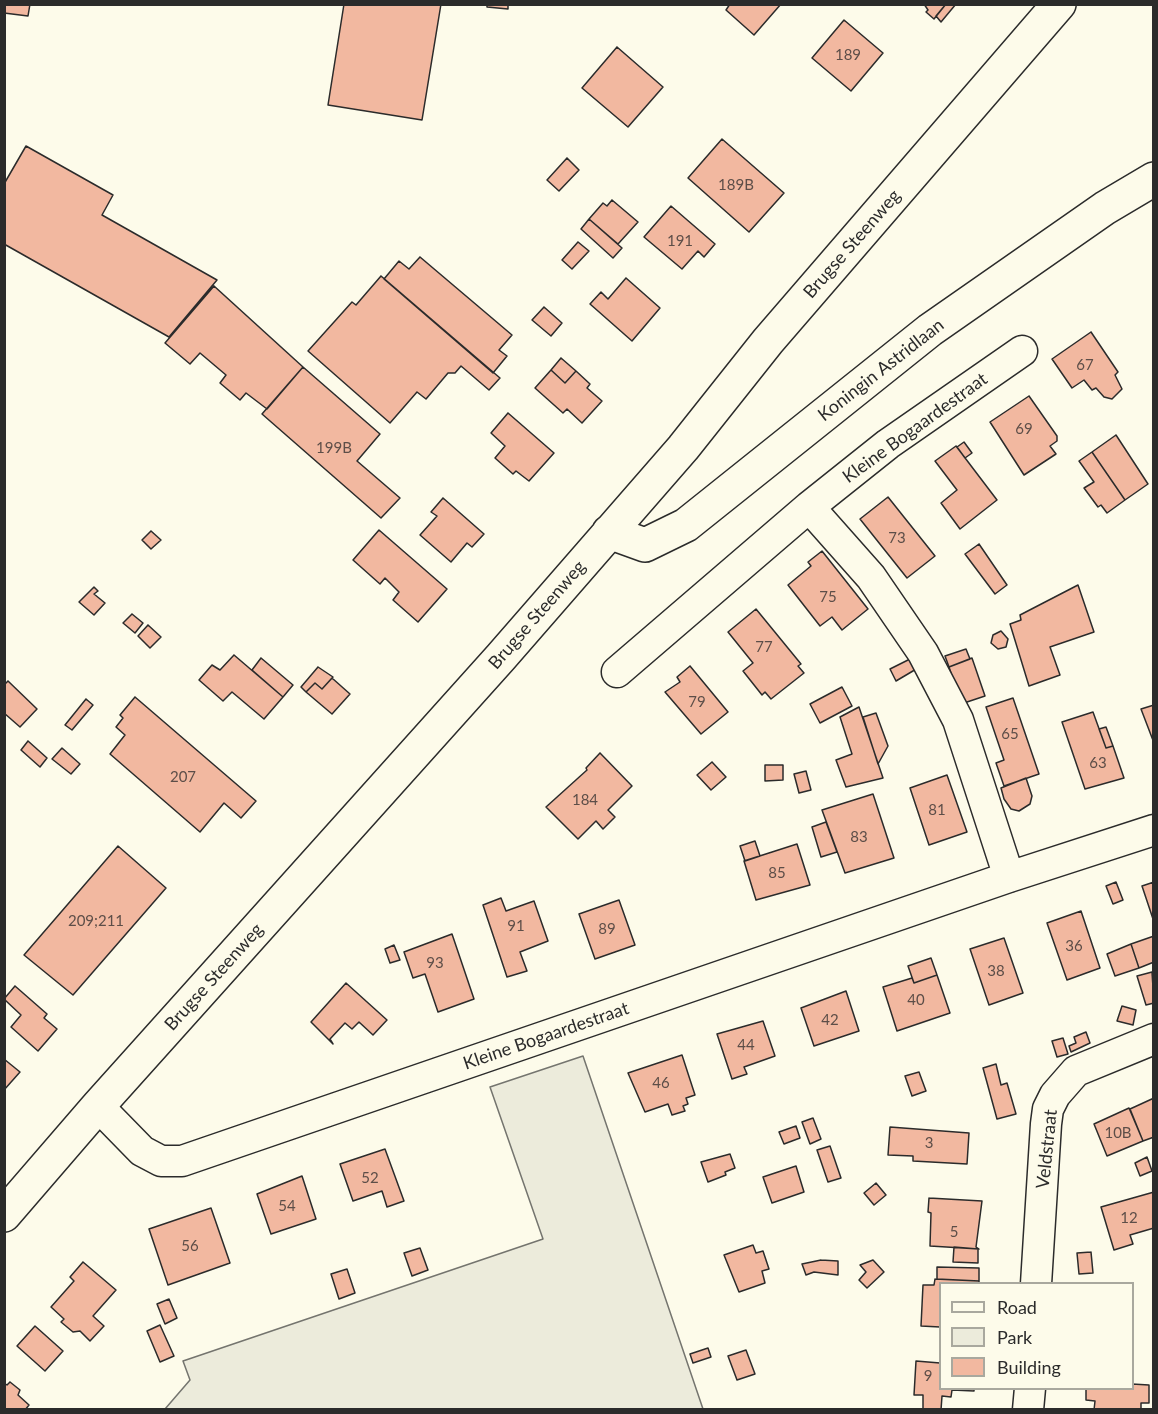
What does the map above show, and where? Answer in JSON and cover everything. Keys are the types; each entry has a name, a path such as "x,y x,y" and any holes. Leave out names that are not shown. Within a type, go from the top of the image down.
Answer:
{"main road":[{"name":"Brugse Steenweg","path":"4,1215 98,1106 486,674 683,448 768,341 1059,4"},
{"name":"Koningin Astridlaan","path":"609,532 645,545 686,525 930,330 1105,208 1154,179"}],"street":[{"name":"Kleine Bogaardestraat","path":"617,672 810,507 888,444 1022,351"},
{"path":"810,507 871,577 928,663 958,720 1009,877"},
{"name":"Kleine Bogaardestraat","path":"98,1106 142,1151 161,1161 183,1161 1009,877 1154,830"},
{"name":"Veldstraat","path":"1036,1282 1046,1124 1048,1109 1054,1095 1077,1071 1154,1039"},
{"path":"1028,1410 1030,1390"}],"green space":[{"path":"583,1056 703,1409 165,1409 190,1380 183,1361 543,1239 490,1087"}],"building":[{"path":"5,4 30,4 28,16 4,13"},
{"path":"344,4 441,4 422,120 328,105"},
{"path":"487,4 508,4 508,9 487,7"},
{"path":"730,4 781,4 754,35 726,10"},
{"path":"924,4 946,4 934,19 926,12 928,10"},
{"path":"946,4 956,4 941,22 936,16"},
{"path":"844,20 883,53 851,91 812,58"},
{"path":"617,47 663,87 628,127 582,88"},
{"path":"722,139 784,193 749,232 688,178"},
{"path":"26,146 113,195 102,215 217,280 169,337 4,244 4,184"},
{"path":"567,158 579,170 559,191 547,180"},
{"path":"612,200 638,222 618,244 589,219 603,203 607,206"},
{"path":"671,206 715,244 704,257 698,251 682,269 644,237"},
{"path":"589,219 622,248 613,258 581,229"},
{"path":"578,242 589,251 572,269 562,260"},
{"path":"420,257 512,335 499,350 507,356 493,373 384,279 399,261 409,269"},
{"path":"381,276 500,378 489,390 461,366 455,373 448,373 426,399 417,392 390,423 308,351 352,302 356,305"},
{"path":"626,278 660,308 632,341 590,304 601,292 608,299"},
{"path":"214,286 303,367 267,409 246,393 240,400 220,383 226,375 200,353 190,364 165,343"},
{"path":"544,307 562,323 551,336 532,320"},
{"path":"1091,332 1118,372 1115,375 1122,389 1112,399 1104,397 1096,388 1092,390 1084,380 1072,388 1052,359"},
{"path":"561,358 576,371 565,383 551,370"},
{"path":"303,367 380,434 357,461 400,498 381,518 262,414"},
{"path":"551,370 565,383 576,371 590,384 587,388 602,401 582,423 567,409 563,413 535,388"},
{"path":"1029,396 1057,436 1057,441 1050,446 1056,454 1024,475 990,422"},
{"path":"508,413 554,453 529,481 516,471 513,474 495,458 505,446 491,433"},
{"path":"1116,435 1148,484 1125,500 1092,452"},
{"path":"964,442 972,453 965,458 957,447"},
{"path":"956,446 997,500 960,529 941,503 957,490 935,461"},
{"path":"1092,452 1125,500 1107,513 1101,505 1098,507 1084,488 1094,482 1079,461"},
{"path":"888,497 935,556 907,578 860,519"},
{"path":"443,498 484,534 472,547 467,543 451,562 420,535 437,516 431,512"},
{"path":"379,530 447,589 418,622 393,600 399,592 385,578 380,584 353,560"},
{"path":"151,531 161,540 151,549 142,540"},
{"path":"979,544 1007,585 995,594 965,554"},
{"path":"822,551 868,609 842,630 832,617 820,626 788,585 811,566 808,562"},
{"path":"1078,585 1094,632 1050,647 1060,675 1029,686 1010,624 1021,620 1020,615"},
{"path":"94,587 98,591 94,594 105,603 94,615 79,602"},
{"path":"756,609 801,664 798,666 804,673 771,699 765,692 762,695 743,671 753,663 728,632"},
{"path":"132,614 143,623 135,633 123,623"},
{"path":"148,625 161,637 150,648 138,636"},
{"path":"1001,631 1008,639 1006,647 998,649 991,643 993,635"},
{"path":"966,649 970,659 949,667 945,656"},
{"path":"234,655 283,697 264,719 232,692 223,701 199,680 212,665 220,670"},
{"path":"261,658 293,685 283,697 252,670"},
{"path":"912,658 918,668 896,681 890,669"},
{"path":"972,658 985,696 961,704 949,667"},
{"path":"690,666 728,712 701,734 665,692 680,682 677,677"},
{"path":"318,667 333,677 322,689 315,683 306,692 301,687"},
{"path":"332,678 350,694 332,714 306,692 315,683 322,689"},
{"path":"8,681 37,709 20,727 4,713 4,685"},
{"path":"842,687 852,706 820,723 810,704"},
{"path":"135,697 256,801 241,818 224,803 200,832 110,754 125,735 116,727 123,718 120,715"},
{"path":"1013,698 1039,774 1004,786 996,763 1004,760 986,707"},
{"path":"86,699 93,705 72,730 65,725"},
{"path":"1154,705 1154,743 1141,709"},
{"path":"859,707 883,778 846,787 836,760 852,754 840,717"},
{"path":"1093,712 1106,748 1113,746 1124,778 1085,789 1062,722"},
{"path":"876,713 888,746 878,764 863,717"},
{"path":"1106,727 1113,746 1106,748 1099,729"},
{"path":"28,741 47,758 40,767 21,750"},
{"path":"62,748 80,764 71,774 52,759"},
{"path":"600,753 632,786 608,810 615,817 603,829 596,821 578,839 546,807 587,770 586,768"},
{"path":"712,762 726,777 711,790 697,775"},
{"path":"765,765 783,765 783,780 765,781"},
{"path":"806,771 811,790 799,793 794,774"},
{"path":"947,775 967,832 929,845 910,788"},
{"path":"1026,778 1032,796 1030,804 1019,811 1011,809 1004,799 1001,788"},
{"path":"873,794 894,858 845,873 822,810"},
{"path":"826,822 837,852 821,857 812,827"},
{"path":"755,841 760,856 745,861 740,846"},
{"path":"797,844 810,885 756,900 744,861"},
{"path":"118,846 166,888 73,995 24,955"},
{"path":"1116,882 1123,900 1113,904 1106,886"},
{"path":"1154,882 1154,922 1142,886"},
{"path":"501,898 506,911 534,901 548,941 520,952 527,971 507,977 483,905"},
{"path":"619,900 635,945 595,959 579,914"},
{"path":"1081,911 1100,968 1067,980 1047,923"},
{"path":"452,934 474,999 438,1012 425,974 413,978 404,952"},
{"path":"1154,936 1154,962 1139,968 1131,944"},
{"path":"1004,938 1023,993 989,1005 970,949"},
{"path":"1131,944 1139,968 1115,976 1107,954"},
{"path":"394,945 400,960 390,963 385,949"},
{"path":"931,958 937,975 914,983 908,966"},
{"path":"1152,972 1154,1003 1146,1005 1137,976"},
{"path":"937,975 950,1013 897,1031 883,987 912,978 914,983"},
{"path":"346,983 387,1020 373,1035 359,1022 352,1029 345,1023 330,1039 333,1044 311,1022"},
{"path":"15,986 47,1014 44,1018 57,1029 38,1051 11,1027 21,1015 4,999"},
{"path":"846,991 859,1031 814,1046 801,1008"},
{"path":"1122,1006 1136,1010 1133,1025 1117,1021"},
{"path":"763,1021 775,1056 744,1067 747,1074 732,1079 717,1034"},
{"path":"1086,1032 1090,1043 1071,1052 1069,1046 1076,1043 1074,1037"},
{"path":"1063,1038 1068,1054 1057,1057 1052,1041"},
{"path":"682,1055 695,1095 686,1098 688,1104 683,1106 685,1111 672,1115 668,1104 645,1112 628,1073"},
{"path":"4,1059 20,1072 4,1090"},
{"path":"996,1064 1001,1085 1007,1083 1016,1114 997,1119 983,1068"},
{"path":"919,1072 926,1091 912,1096 905,1076"},
{"path":"1154,1098 1154,1137 1143,1141 1130,1109"},
{"path":"1129,1108 1143,1141 1107,1156 1094,1124"},
{"path":"813,1118 821,1139 810,1144 802,1122"},
{"path":"796,1126 800,1138 784,1144 779,1132"},
{"path":"890,1127 969,1133 967,1164 913,1161 913,1156 888,1155"},
{"path":"830,1146 841,1178 828,1182 817,1150"},
{"path":"385,1149 404,1201 387,1207 382,1191 353,1201 340,1164"},
{"path":"730,1154 735,1168 725,1172 726,1175 708,1182 701,1162"},
{"path":"1147,1157 1152,1171 1140,1176 1135,1163"},
{"path":"796,1166 804,1192 772,1203 763,1177"},
{"path":"302,1176 316,1219 271,1234 257,1194"},
{"path":"876,1183 886,1195 874,1205 864,1193"},
{"path":"1154,1192 1154,1228 1130,1235 1133,1244 1114,1250 1101,1207"},
{"path":"929,1198 982,1201 976,1247 979,1249 930,1246"},
{"path":"211,1208 230,1263 168,1285 149,1229"},
{"path":"753,1245 756,1253 763,1251 769,1269 762,1271 765,1283 739,1292 724,1255"},
{"path":"954,1247 978,1249 978,1263 953,1262"},
{"path":"420,1248 428,1270 412,1276 404,1253"},
{"path":"1091,1252 1093,1273 1079,1274 1077,1253"},
{"path":"821,1260 838,1261 838,1275 814,1272 806,1275 802,1264"},
{"path":"873,1260 884,1272 867,1288 859,1280 866,1272 860,1265"},
{"path":"83,1262 116,1290 93,1316 104,1326 90,1341 80,1331 73,1332 61,1322 64,1319 51,1307 74,1281 70,1277"},
{"path":"937,1267 979,1268 979,1281 937,1279"},
{"path":"347,1269 355,1293 339,1299 331,1274"},
{"path":"935,1279 979,1281 939,1282 939,1327 921,1326 923,1285 934,1285"},
{"path":"169,1299 177,1318 165,1324 157,1304"},
{"path":"160,1325 174,1356 160,1362 147,1331"},
{"path":"35,1326 63,1351 45,1371 17,1346"},
{"path":"708,1348 711,1357 693,1363 690,1354"},
{"path":"746,1350 755,1374 737,1380 728,1356"},
{"path":"916,1361 939,1363 939,1390 952,1390 951,1397 942,1396 941,1410 923,1410 923,1395 914,1395"},
{"path":"10,1382 20,1390 18,1395 29,1405 25,1410 4,1410 4,1383 7,1385"},
{"path":"1134,1384 1149,1385 1149,1403 1141,1403 1141,1410 1094,1410 1095,1401 1086,1400 1086,1390 1134,1390"}]}
